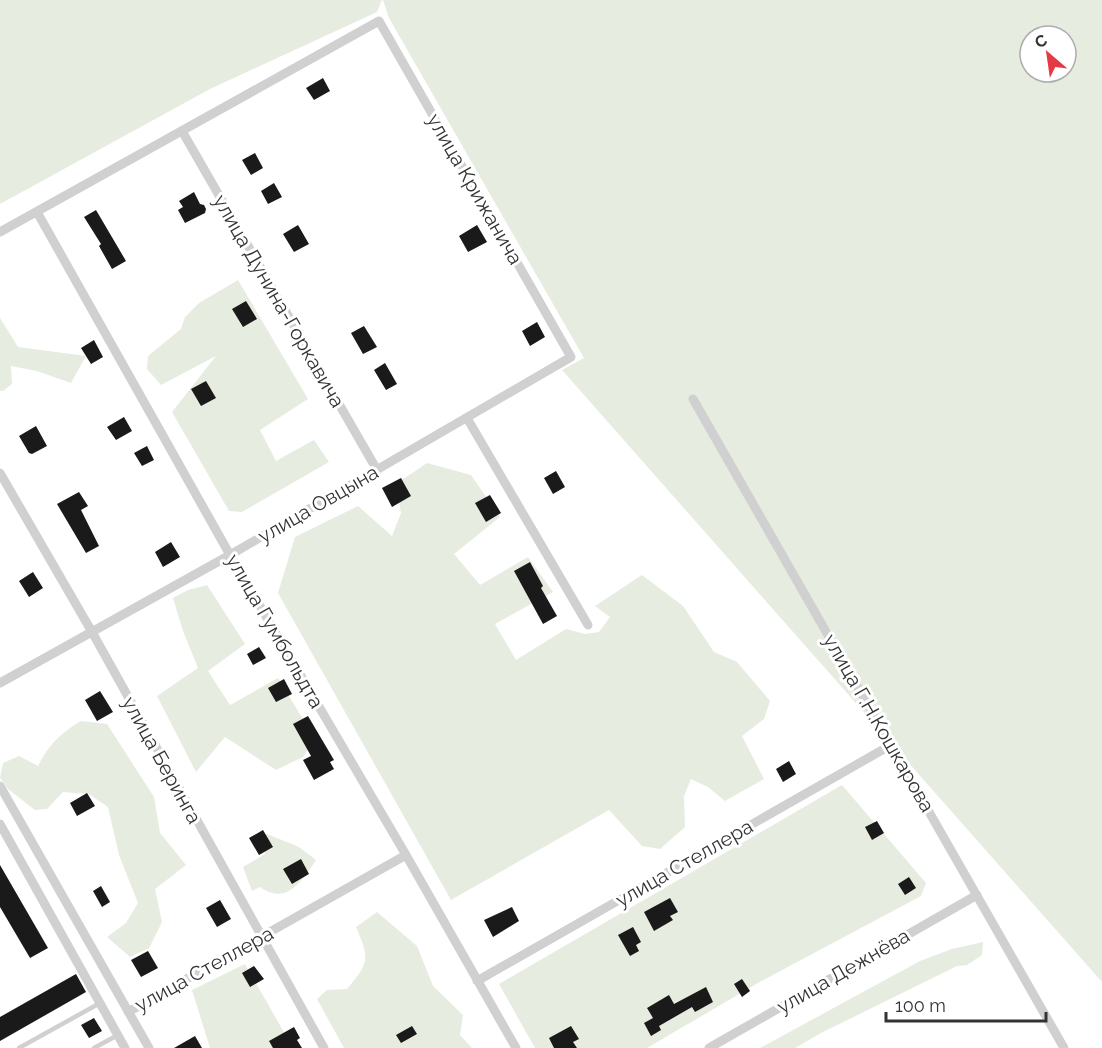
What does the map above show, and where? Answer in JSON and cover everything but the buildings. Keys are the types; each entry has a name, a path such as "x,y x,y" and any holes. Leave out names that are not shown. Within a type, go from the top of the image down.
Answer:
{"street":[{"name":"улица Крижанича","path":"182,131 379,21 571,357"},
{"path":"0,232 182,131"},
{"name":"улица Дунина-Горкавича","path":"182,131 377,470"},
{"name":"улица Гумбольдта","path":"37,212 230,555 516,1048"},
{"name":"улица Овцына","path":"0,683 230,555 571,357"},
{"name":"улица Г.Н.Кошкарова","path":"693,399 1064,1048"},
{"path":"467,418 588,625"},
{"name":"улица Беринга","path":"0,472 324,1048"},
{"name":"улица Стеллера","path":"477,981 891,745"},
{"path":"0,786 149,1048"},
{"path":"0,824 125,1048"},
{"name":"улица Стеллера","path":"128,1011 406,855"},
{"name":"улица Дежнёва","path":"709,1048 977,895"}],"lane":[{"path":"19,1048 100,1003"},
{"path":"94,1048 118,1035"}],"shaded area":[{"path":"0,0 382,0 377,12 210,89 0,204"},
{"path":"383,0 1102,0 1102,982 562,370 584,358 389,18"},
{"path":"238,280 308,399 260,430 276,461 314,440 329,462 242,512 229,511 172,412 216,356 161,385 147,369 148,356 181,329 185,317 199,303"},
{"path":"0,318 18,347 86,356 71,383 37,371 11,366 12,384 0,391"},
{"path":"427,463 471,475 500,517 454,554 480,585 528,557 553,592 495,624 516,660 566,629 585,634 599,632 610,617 595,606 642,575 683,606 714,652 737,662 770,701 764,719 742,736 764,779 725,801 708,787 691,779 684,796 685,827 660,849 642,846 609,810 451,900 278,593 295,537 358,506 392,536 401,513 396,484"},
{"path":"207,585 245,644 208,671 230,705 278,678 315,739 303,757 276,770 225,737 196,772 157,696 198,668 173,598 188,590"},
{"path":"81,721 107,724 154,797 160,833 186,865 155,889 162,922 149,948 130,957 107,937 126,923 138,903 119,855 108,807 89,794 63,792 47,809 35,810 8,789 0,778 3,763 19,756 38,766 56,740"},
{"path":"842,785 926,883 921,896 758,983 647,1048 535,1048 499,984"},
{"path":"267,834 299,847 316,860 299,883 286,892 278,894 260,887 252,891 243,867 265,854 257,835"},
{"path":"377,912 417,946 433,986 463,1015 460,1035 472,1048 344,1048 317,999 327,990 347,989 360,973 365,954 356,927"},
{"path":"983,942 982,955 967,965 957,966 795,1048 760,1048 920,961 952,949"},
{"path":"245,964 293,1048 210,1048 192,990"}]}
